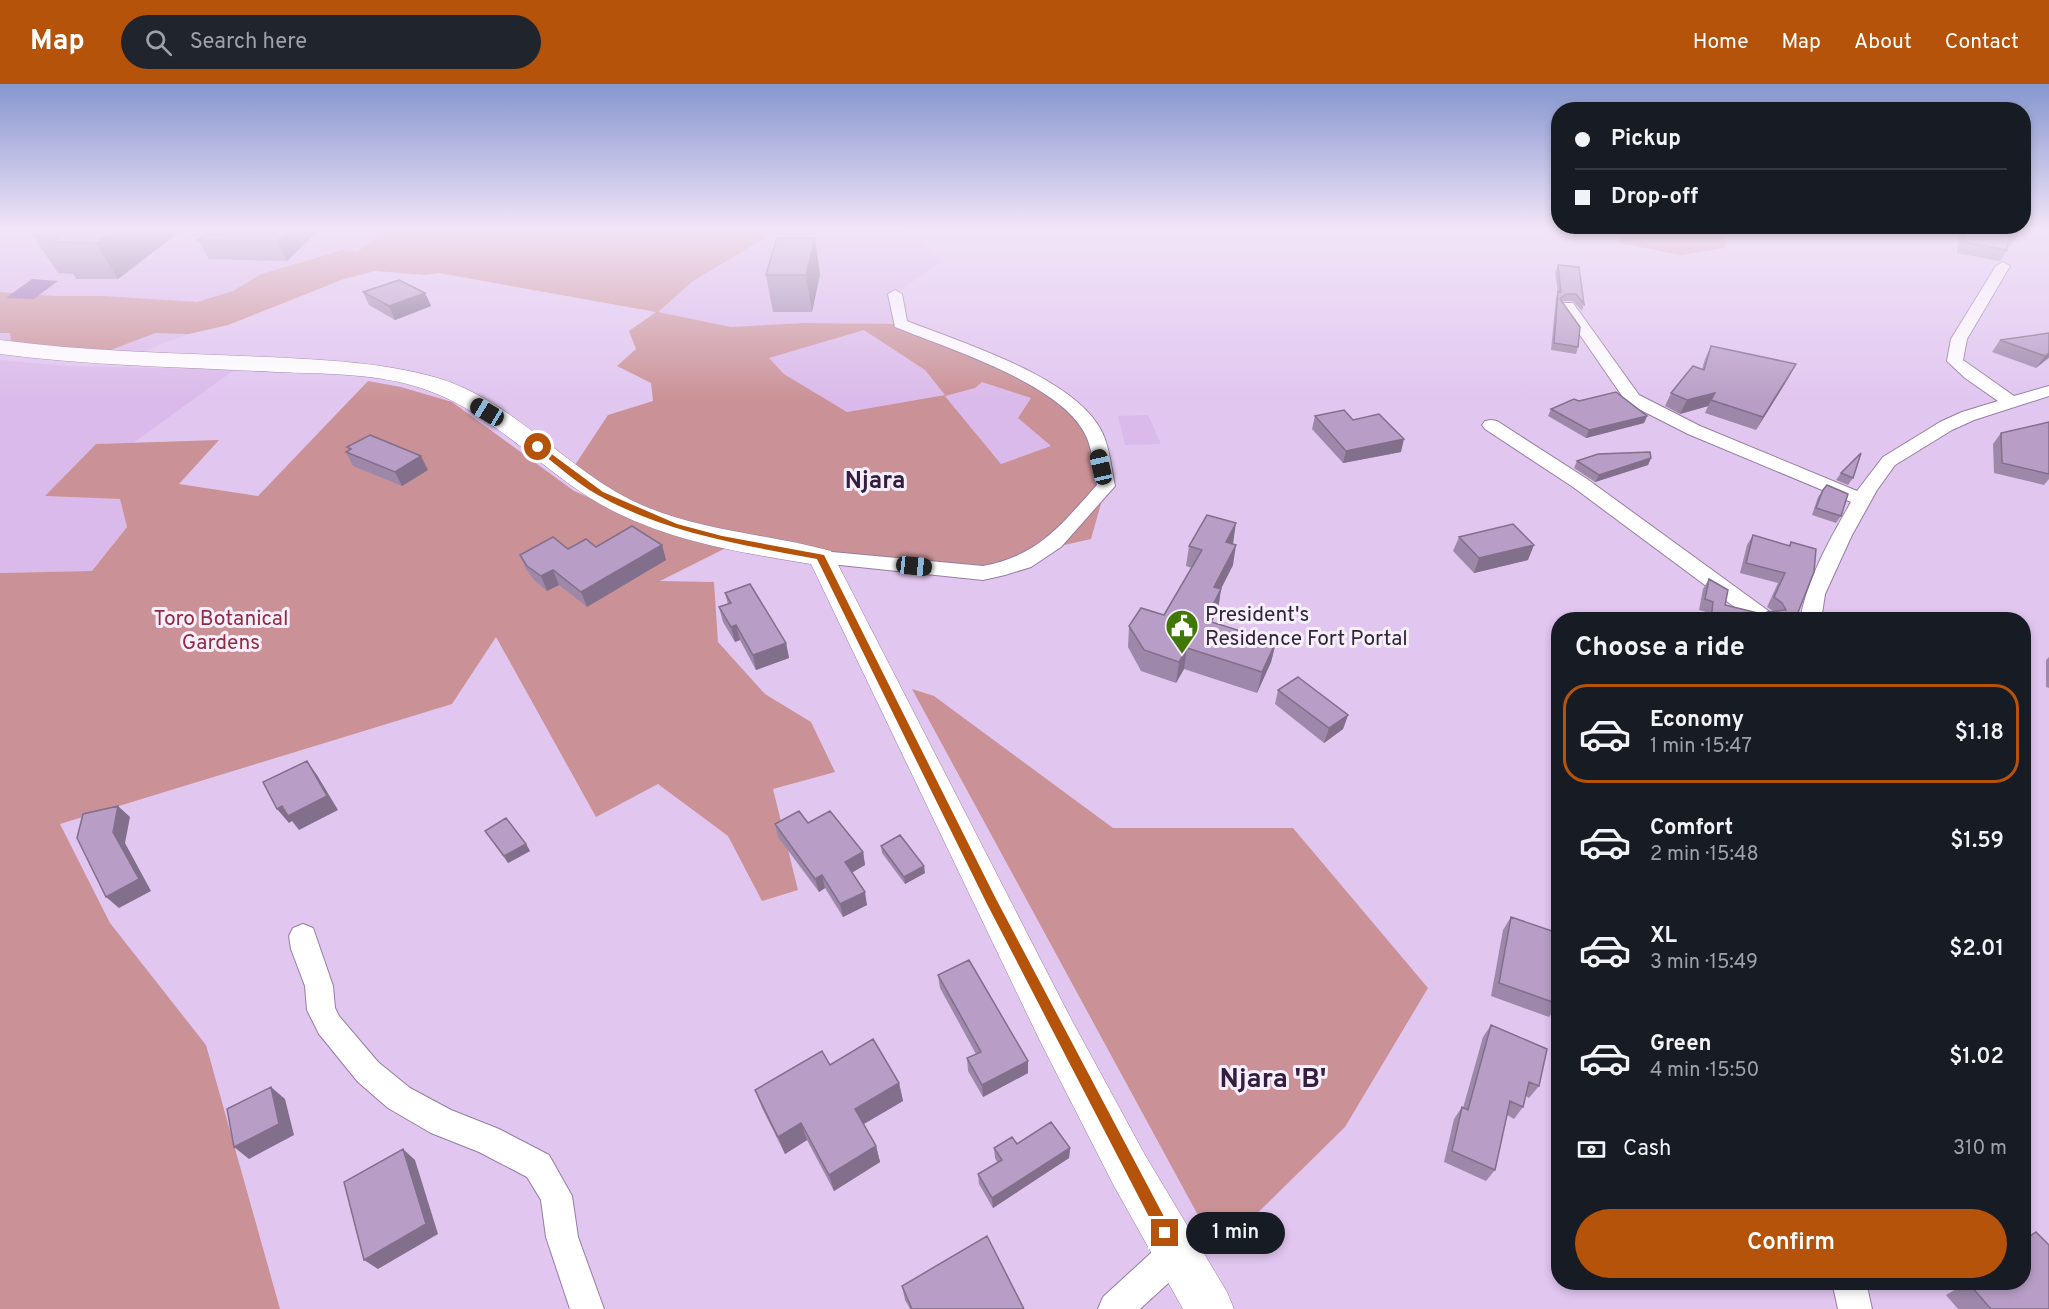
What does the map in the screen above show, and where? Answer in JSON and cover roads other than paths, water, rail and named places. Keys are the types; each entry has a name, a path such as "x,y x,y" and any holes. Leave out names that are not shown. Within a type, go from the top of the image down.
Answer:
{"main road":[{"path":"0,347 71,356 371,370 430,383 450,390 505,422 600,493 632,509 674,526 722,538 821,557 991,901 1120,1150 1176,1253 1210,1309"}],"street":[{"path":"1991,286 1959,339 1955,361 1971,375 2019,400 2049,403"},
{"path":"821,557 983,573 998,571 1022,565 1051,548 1106,486 1092,430 1063,397 997,363 900,324 895,294"},
{"path":"1568,306 1633,399 1684,426 1862,500"},
{"path":"1812,612 1815,594 1842,535 1862,500 1889,461 1946,426 2049,391"},
{"path":"1491,425 1580,483 1756,612"},
{"path":"303,936 305,949 319,986 321,1010 329,1025 368,1072 399,1098 442,1122 488,1140 538,1166 556,1196 562,1237 578,1289 587,1309"},
{"path":"1115,1309 1176,1253"},
{"path":"1851,1290 1855,1309"}],"place":[{"name":"President's Residence Fort Portal","path":"1182,655"}],"district":[{"name":"Njara","path":"875,480"},
{"name":"Njara 'B'","path":"1273,1078"}],"park label":[{"name":"Toro Botanical Gardens","path":"221,630"}]}
